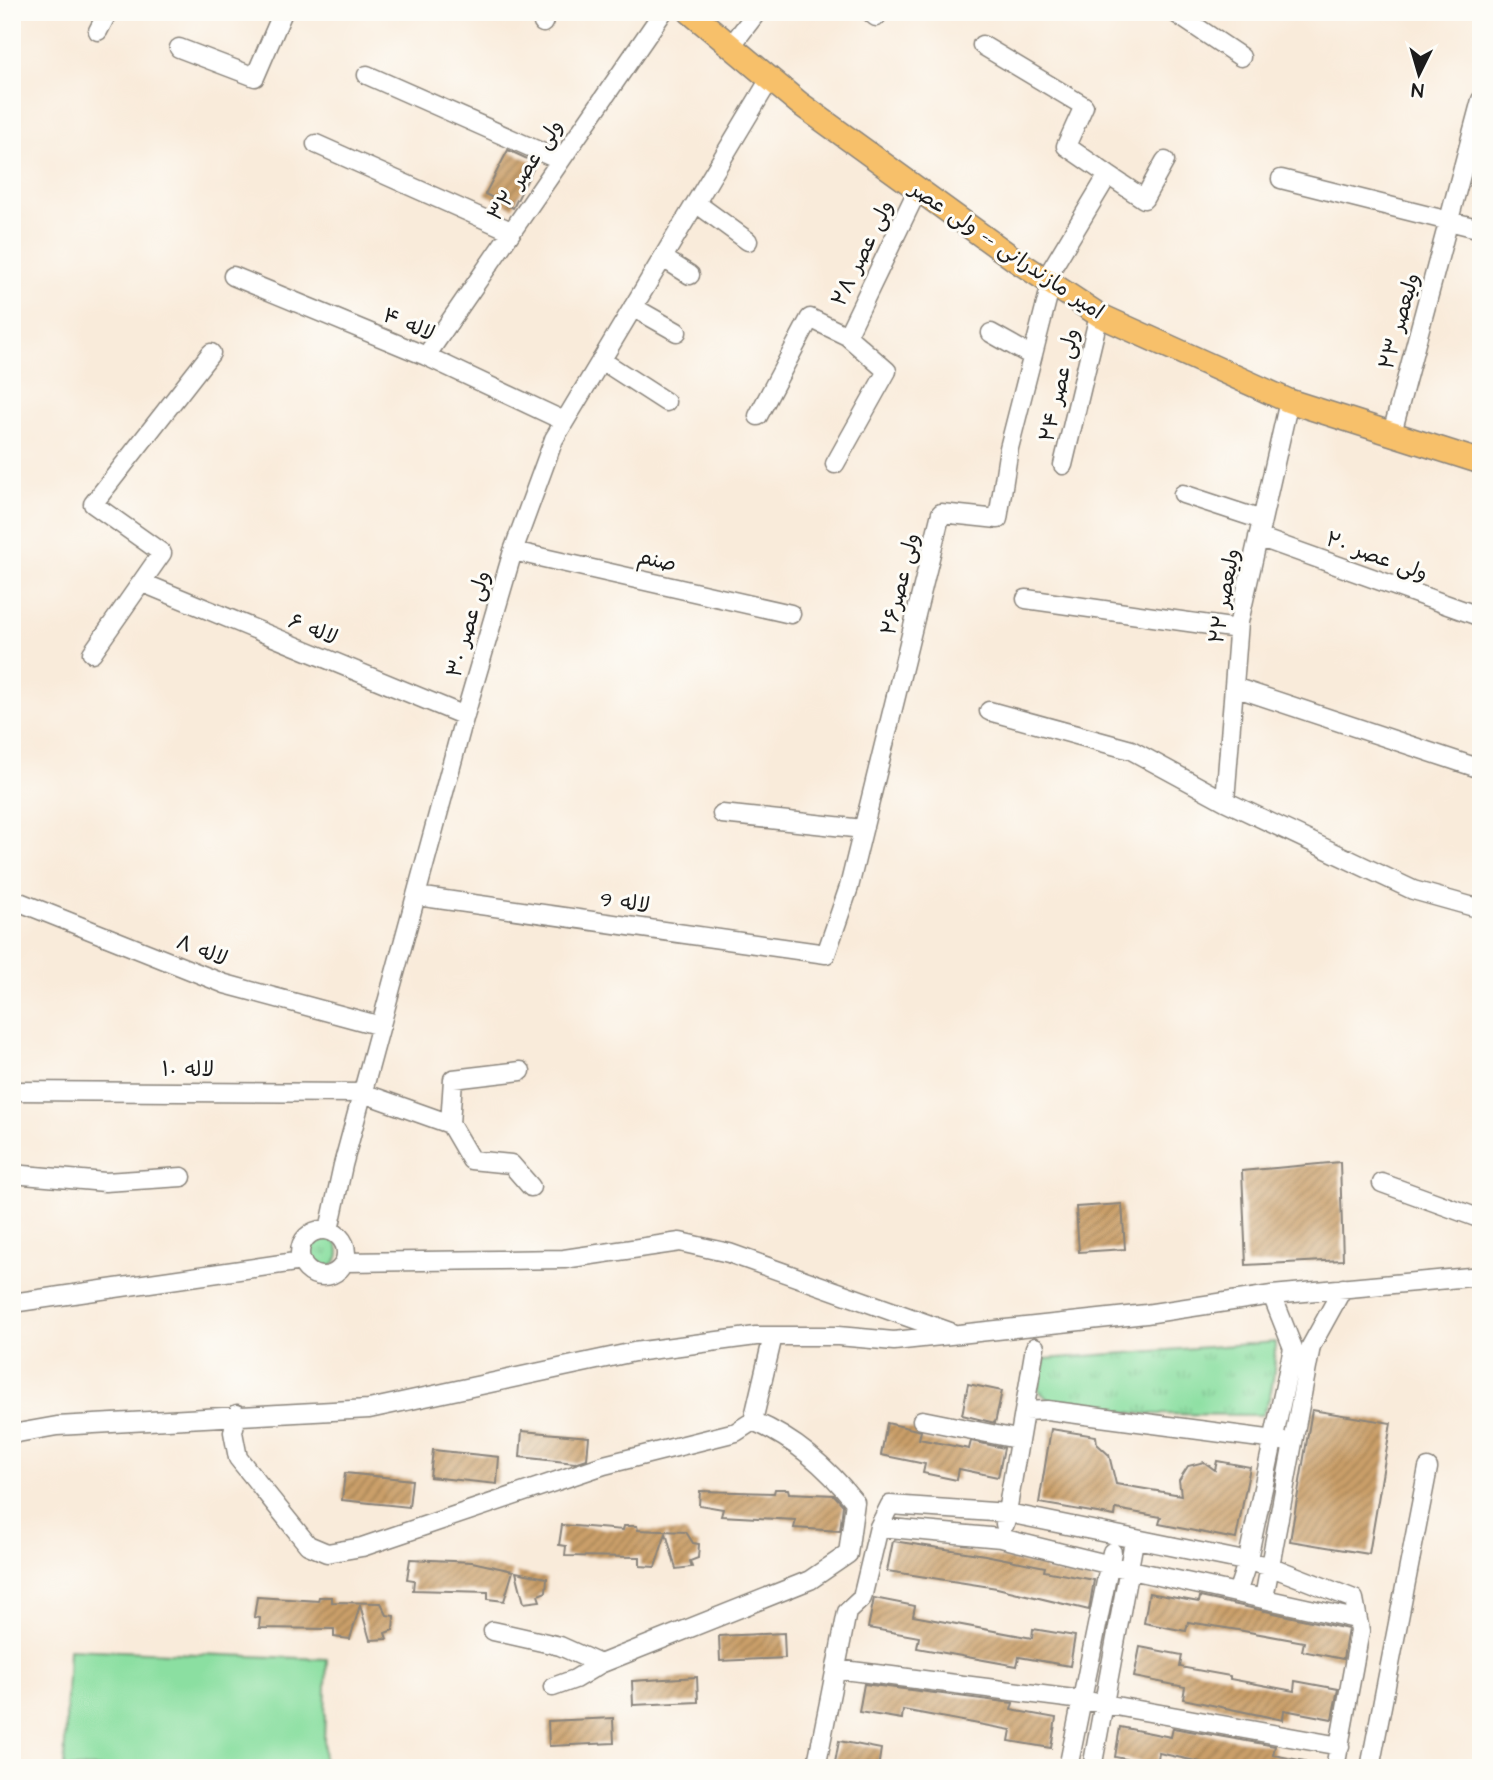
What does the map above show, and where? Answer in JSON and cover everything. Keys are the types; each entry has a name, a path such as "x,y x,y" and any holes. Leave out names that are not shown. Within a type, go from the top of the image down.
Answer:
{"main road":[{"name":"امیر مازندرانی -- ولی عصر","path":"690,12 770,79 918,189 1099,315 1289,401 1481,462"}],"street":[{"path":"98,31 108,12"},
{"path":"179,48 255,77 283,12"},
{"name":"ولی عصر ۳۲","path":"426,356 663,12"},
{"path":"731,46 757,12"},
{"path":"870,12 876,17 880,12"},
{"path":"1174,12 1241,57"},
{"path":"982,45 1084,106 1066,146 1144,199 1165,161"},
{"path":"367,75 559,160"},
{"name":"ولی عصر ۳۰","path":"329,1230 363,1093 465,716 513,551 554,439 770,79"},
{"name":"ولیعصر ۲۳","path":"1392,433 1451,222 1481,100"},
{"path":"316,144 511,231"},
{"name":"ولی عصر۲۶","path":"826,954 849,887 941,513 998,519 1009,448 1048,282 1108,175"},
{"path":"1281,178 1481,229"},
{"name":"ولی عصر ۲۸","path":"847,336 918,189"},
{"path":"696,203 748,240"},
{"path":"663,258 690,275"},
{"name":"لاله ۴","path":"233,276 426,356 564,421"},
{"path":"634,307 677,332"},
{"name":"ولی عصر ۲۴","path":"1063,465 1099,315"},
{"name":"ولی عصر ۲۸","path":"758,416 810,318 847,336 887,371 835,464"},
{"path":"991,333 1032,356"},
{"path":"92,653 162,553 93,504 211,353"},
{"path":"601,360 666,402"},
{"name":"ولیعصر ۲۲","path":"1225,801 1238,629 1289,401"},
{"name":"ولی عصر ۲۰","path":"1183,494 1481,618"},
{"name":"صنم","path":"513,551 791,614"},
{"name":"لاله ۶","path":"143,583 465,716"},
{"path":"1026,599 1238,629"},
{"path":"1234,687 1481,769"},
{"path":"989,711 1131,750 1225,801 1413,890 1481,909"},
{"path":"722,814 863,829"},
{"name":"لاله 9","path":"417,896 826,954"},
{"name":"لاله ۸","path":"12,899 225,984 381,1026"},
{"path":"521,1071 453,1079 450,1124 471,1160 511,1164 531,1187"},
{"name":"لاله ۱۰","path":"12,1091 363,1093 450,1124"},
{"path":"12,1174 105,1182 182,1177"},
{"path":"1382,1183 1481,1219"},
{"path":"329,1230 345,1246 345,1262 327,1275 312,1273 302,1261 301,1247 308,1235 329,1230"},
{"path":"345,1262 564,1259 680,1242 729,1253 956,1334"},
{"path":"12,1303 302,1261"},
{"path":"12,1434 57,1426 237,1414 369,1409 634,1352 773,1336 838,1336 894,1341 1146,1314 1272,1295 1481,1276"},
{"path":"1264,1598 1311,1346 1343,1288"},
{"path":"1237,1592 1247,1563 1293,1348 1272,1295"},
{"path":"237,1414 233,1432 238,1458 308,1545 327,1553 362,1547 604,1465 736,1432 752,1421 773,1336"},
{"path":"1001,1538 1035,1347"},
{"path":"1025,1411 1047,1410 1293,1442"},
{"path":"922,1420 1017,1439"},
{"path":"553,1686 575,1679 600,1664 810,1580 848,1554 855,1502 833,1475 784,1434 752,1421"},
{"path":"1370,1768 1428,1468"},
{"path":"816,1768 847,1612 862,1598 879,1527 890,1505 1007,1513 1269,1566 1354,1599 1360,1631 1335,1768"},
{"path":"879,1527 1001,1538 1131,1570 1356,1619"},
{"path":"1068,1768 1114,1536"},
{"path":"1092,1768 1135,1541"},
{"path":"493,1631 560,1646 600,1664"},
{"path":"836,1669 1082,1700 1340,1746"}],"green space":[{"path":"324,1237 335,1241 339,1252 335,1263 324,1267 313,1263 309,1252 313,1241"},
{"path":"1275,1342 1271,1389 1262,1415 1143,1414 1052,1403 1038,1390 1045,1359"},
{"path":"69,1649 327,1659 323,1768 64,1768"}],"building":[{"path":"508,150 536,163 513,208 485,194"},
{"path":"1340,1162 1343,1260 1246,1265 1242,1171"},
{"path":"1122,1204 1125,1249 1079,1252 1076,1207"},
{"path":"968,1384 1002,1391 995,1423 962,1415"},
{"path":"1312,1410 1391,1423 1369,1554 1290,1541"},
{"path":"887,1423 921,1431 919,1439 969,1449 971,1441 1004,1448 998,1477 959,1469 957,1480 923,1473 925,1464 881,1455"},
{"path":"1051,1429 1096,1436 1097,1444 1109,1455 1116,1484 1181,1495 1179,1480 1188,1466 1204,1462 1215,1470 1217,1461 1250,1467 1236,1539 1159,1524 1161,1517 1116,1509 1115,1516 1039,1503"},
{"path":"522,1431 589,1437 587,1459 575,1463 520,1457"},
{"path":"433,1450 499,1457 497,1484 430,1477"},
{"path":"345,1473 412,1480 409,1507 342,1500"},
{"path":"775,1489 788,1489 789,1493 834,1495 843,1505 840,1531 794,1528 796,1520 721,1516 723,1509 699,1505 700,1491 774,1493"},
{"path":"562,1525 623,1530 624,1526 637,1526 638,1530 686,1532 693,1543 699,1544 698,1558 690,1561 692,1567 676,1569 666,1533 655,1567 640,1566 640,1557 565,1556 566,1546 559,1545"},
{"path":"893,1541 985,1555 1045,1567 1044,1571 1094,1580 1089,1610 997,1588 887,1571"},
{"path":"410,1559 472,1562 513,1571 504,1601 488,1599 488,1592 413,1590 414,1580 407,1579"},
{"path":"516,1572 547,1578 546,1592 538,1595 540,1601 524,1603"},
{"path":"1149,1593 1199,1602 1200,1597 1348,1629 1343,1659 1302,1651 1304,1642 1238,1630 1188,1622 1186,1631 1144,1623"},
{"path":"257,1597 318,1601 319,1597 332,1597 332,1602 381,1603 387,1615 394,1616 393,1630 385,1633 387,1639 370,1640 360,1605 350,1639 334,1637 334,1629 259,1628 260,1618 254,1617"},
{"path":"874,1598 915,1606 913,1616 1032,1638 1033,1629 1075,1636 1070,1666 1019,1657 1017,1666 917,1648 919,1637 868,1628"},
{"path":"784,1633 785,1658 720,1661 719,1636"},
{"path":"1140,1647 1182,1655 1180,1667 1230,1676 1230,1679 1294,1691 1295,1681 1338,1689 1332,1719 1284,1710 1283,1720 1183,1699 1185,1687 1134,1677"},
{"path":"697,1677 698,1702 633,1705 632,1681"},
{"path":"864,1684 1013,1703 1011,1710 1056,1718 1051,1748 1009,1741 1011,1730 903,1710 902,1719 859,1712"},
{"path":"613,1718 614,1743 549,1746 548,1721"},
{"path":"1120,1727 1171,1737 1173,1728 1275,1746 1273,1755 1305,1761 1305,1768 1227,1768 1159,1753 1157,1765 1115,1757"},
{"path":"839,1741 881,1749 878,1768 834,1768"}]}
